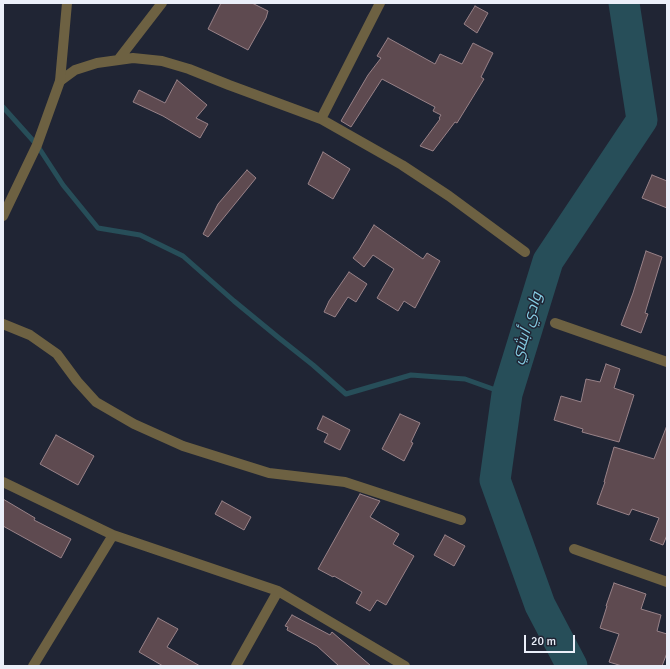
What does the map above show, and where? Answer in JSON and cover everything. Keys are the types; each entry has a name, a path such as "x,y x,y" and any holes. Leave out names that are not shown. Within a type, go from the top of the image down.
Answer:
{"street":[{"path":"3,216 37,145 60,81 67,3"},
{"path":"118,60 162,3"},
{"path":"322,119 380,3"},
{"path":"60,81 75,70 98,63 133,58 162,60 189,69 322,119 402,165 449,196 525,252"},
{"path":"555,323 667,362"},
{"path":"3,324 30,334 57,354 77,381 96,402 134,424 183,446 269,473 345,482 461,520"},
{"path":"3,482 113,535 278,591 405,666"},
{"path":"33,666 113,535"},
{"path":"574,549 667,582"},
{"path":"236,666 278,591"}],"building":[{"path":"221,3 252,3 268,11 266,18 248,50 208,29"},
{"path":"475,6 488,13 477,33 464,24"},
{"path":"388,38 435,64 440,54 462,64 473,43 493,53 481,77 484,79 457,123 455,122 433,151 420,146 440,119 439,118 441,115 433,111 435,107 382,79 351,127 341,121 368,75 381,58 377,56"},
{"path":"177,80 207,105 196,118 208,124 200,138 163,116 133,102 139,90 165,103"},
{"path":"323,152 350,169 333,199 308,184"},
{"path":"247,170 256,178 208,237 203,234 218,204"},
{"path":"652,175 667,181 667,208 642,198"},
{"path":"374,225 423,259 427,253 440,261 415,308 404,301 398,311 377,298 394,269 373,255 364,267 353,258"},
{"path":"646,251 662,257 645,313 648,314 641,333 621,325"},
{"path":"349,272 367,284 356,302 348,297 335,317 324,312 329,301"},
{"path":"606,364 620,369 614,388 634,395 619,442 582,432 583,429 554,420 561,396 581,402 586,379 600,382"},
{"path":"400,414 420,423 411,442 413,443 404,461 382,449"},
{"path":"323,416 350,430 340,450 324,442 328,434 317,429"},
{"path":"666,428 667,535 663,545 650,540 659,518 632,509 629,515 597,504 605,482 614,447 654,459"},
{"path":"56,435 94,456 78,485 40,464"},
{"path":"360,494 380,501 370,517 399,534 393,544 414,556 386,605 377,600 370,611 356,603 362,592 334,576 333,577 318,569"},
{"path":"3,499 35,518 34,520 71,539 61,558 3,526"},
{"path":"222,501 251,517 244,530 215,514"},
{"path":"445,535 465,546 454,566 434,555"},
{"path":"614,583 646,594 641,609 661,615 657,631 667,634 667,653 662,666 622,666 609,662 619,634 600,628"},
{"path":"292,615 330,635 332,632 371,666 339,666 317,646 287,630 288,627 285,626"},
{"path":"158,618 178,629 167,647 200,666 163,666 139,652"}],"waterway":[{"name":"وادي أبشي","path":"572,666 540,605 495,480 507,394 548,261 642,120 624,3"},
{"path":"3,107 37,145 63,185 98,228 140,235 183,256 234,301 313,365 346,394 411,375 465,379 507,394"}]}
